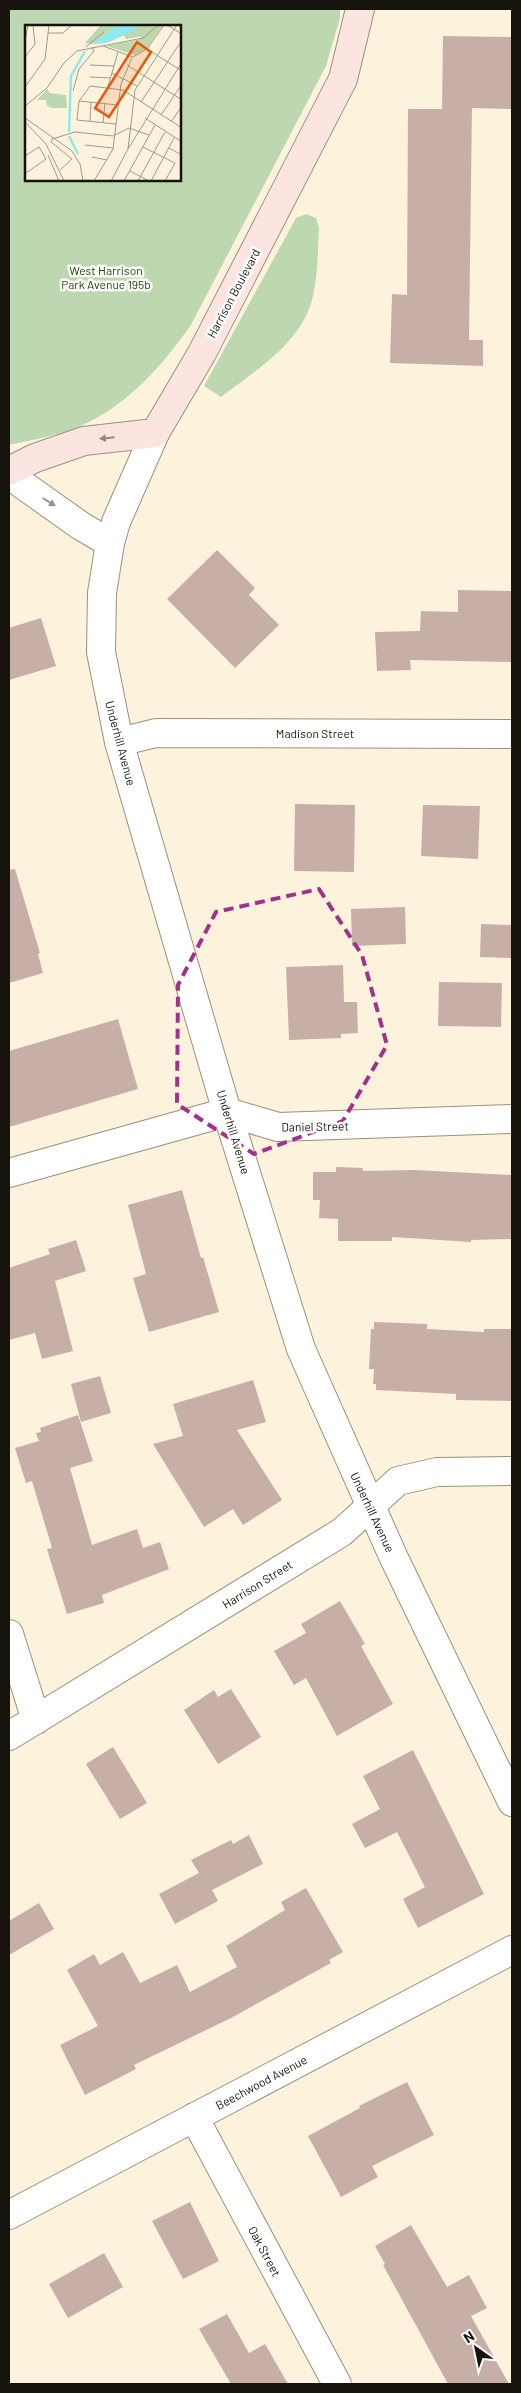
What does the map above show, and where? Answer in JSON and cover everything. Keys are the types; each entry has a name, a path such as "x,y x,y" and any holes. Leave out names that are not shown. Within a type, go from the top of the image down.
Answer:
{"main road":[{"name":"Harrison Boulevard","path":"155,433 202,353 343,79 360,9"},
{"path":"9,473 35,458 84,440 155,433"}],"street":[{"name":"Underhill Avenue","path":"155,433 116,522 110,543 102,593 101,652 119,742 227,1112 301,1349 370,1506 512,1802"},
{"path":"9,473 81,526 110,543"},
{"name":"Madison Street","path":"119,742 156,733 512,734"},
{"path":"9,1173 227,1112"},
{"name":"Daniel Street","path":"227,1112 278,1127 512,1119"},
{"name":"Harrison Street","path":"9,1736 342,1532 398,1481 437,1472 512,1471"},
{"path":"9,1634 36,1720"},
{"name":"Beechwood Avenue","path":"9,2214 512,1950"},
{"name":"Oak Street","path":"194,2117 337,2384"}],"highlighted area":[{"path":"319,889 362,955 387,1045 343,1121 254,1154 177,1104 178,985 216,912"}],"green space":[{"name":"West Harrison Park Avenue 195b","path":"9,9 340,9 340,18 326,66 191,325 159,366 122,401 83,425 52,436 9,445"},
{"path":"306,214 316,218 319,227 316,279 308,312 289,341 276,354 221,397 204,386 296,218"}],"building":[{"path":"443,36 512,37 512,109 472,108 469,340 483,340 483,366 390,363 392,294 407,295 408,109 442,109"},
{"path":"217,550 255,588 249,595 279,625 235,668 167,599"},
{"path":"458,590 512,591 512,662 410,660 411,670 377,671 375,632 420,631 421,611 458,612"},
{"path":"41,618 56,666 9,680 9,628"},
{"path":"295,804 355,805 354,872 294,871"},
{"path":"423,805 480,806 478,859 421,856"},
{"path":"15,869 40,953 38,954 43,973 9,983 9,870"},
{"path":"405,907 406,944 352,946 351,909"},
{"path":"481,924 512,925 512,958 480,957"},
{"path":"343,965 344,1002 357,1002 358,1033 341,1034 341,1038 289,1040 286,967"},
{"path":"439,982 502,983 501,1027 438,1026"},
{"path":"118,1019 138,1089 9,1127 9,1051"},
{"path":"336,1167 363,1168 363,1171 415,1170 512,1175 512,1239 471,1240 471,1242 392,1237 392,1241 338,1241 338,1219 319,1218 320,1200 313,1200 313,1172 336,1172"},
{"path":"182,1190 201,1258 203,1257 219,1312 149,1332 133,1278 146,1274 128,1205"},
{"path":"76,1240 86,1271 55,1281 73,1351 42,1359 35,1333 9,1340 9,1268 50,1254 48,1249"},
{"path":"374,1322 427,1324 427,1329 484,1332 484,1329 512,1329 512,1401 456,1400 456,1394 376,1390 376,1384 373,1384 374,1369 369,1369 371,1329 374,1329"},
{"path":"100,1376 111,1413 81,1422 71,1384"},
{"path":"253,1380 266,1422 237,1430 282,1500 243,1525 233,1509 204,1527 153,1444 183,1436 173,1404"},
{"path":"78,1415 93,1461 70,1468 92,1545 137,1529 143,1548 160,1542 169,1569 102,1595 104,1603 67,1614 47,1549 52,1548 32,1481 26,1483 15,1448 39,1441 36,1433 41,1432 40,1428"},
{"path":"340,1601 365,1644 361,1646 393,1704 337,1736 306,1678 294,1685 274,1651 306,1633 301,1624"},
{"path":"231,1689 261,1737 218,1764 184,1710 214,1690 218,1697"},
{"path":"113,1747 147,1803 120,1819 86,1764"},
{"path":"413,1750 484,1894 418,1928 403,1899 425,1887 397,1832 365,1848 352,1824 380,1809 363,1776"},
{"path":"249,1835 263,1864 212,1890 218,1901 175,1924 159,1894 199,1873 191,1860 231,1840 233,1844"},
{"path":"306,1888 343,1952 329,1960 331,1963 231,2018 134,2065 136,2069 85,2095 60,2045 98,2026 67,1970 94,1954 100,1965 123,1952 140,1983 177,1965 190,1992 237,1967 226,1946 285,1910 281,1902"},
{"path":"39,1903 54,1929 9,1955 9,1921"},
{"path":"407,2082 434,2135 372,2166 378,2177 341,2197 308,2136 360,2108 359,2106"},
{"path":"190,2202 219,2261 183,2279 152,2221"},
{"path":"411,2225 447,2287 469,2275 487,2308 471,2316 509,2384 448,2384 383,2265 385,2264 375,2246"},
{"path":"104,2253 123,2287 68,2318 49,2284"},
{"path":"227,2314 249,2353 265,2344 288,2384 231,2384 199,2329"}]}
